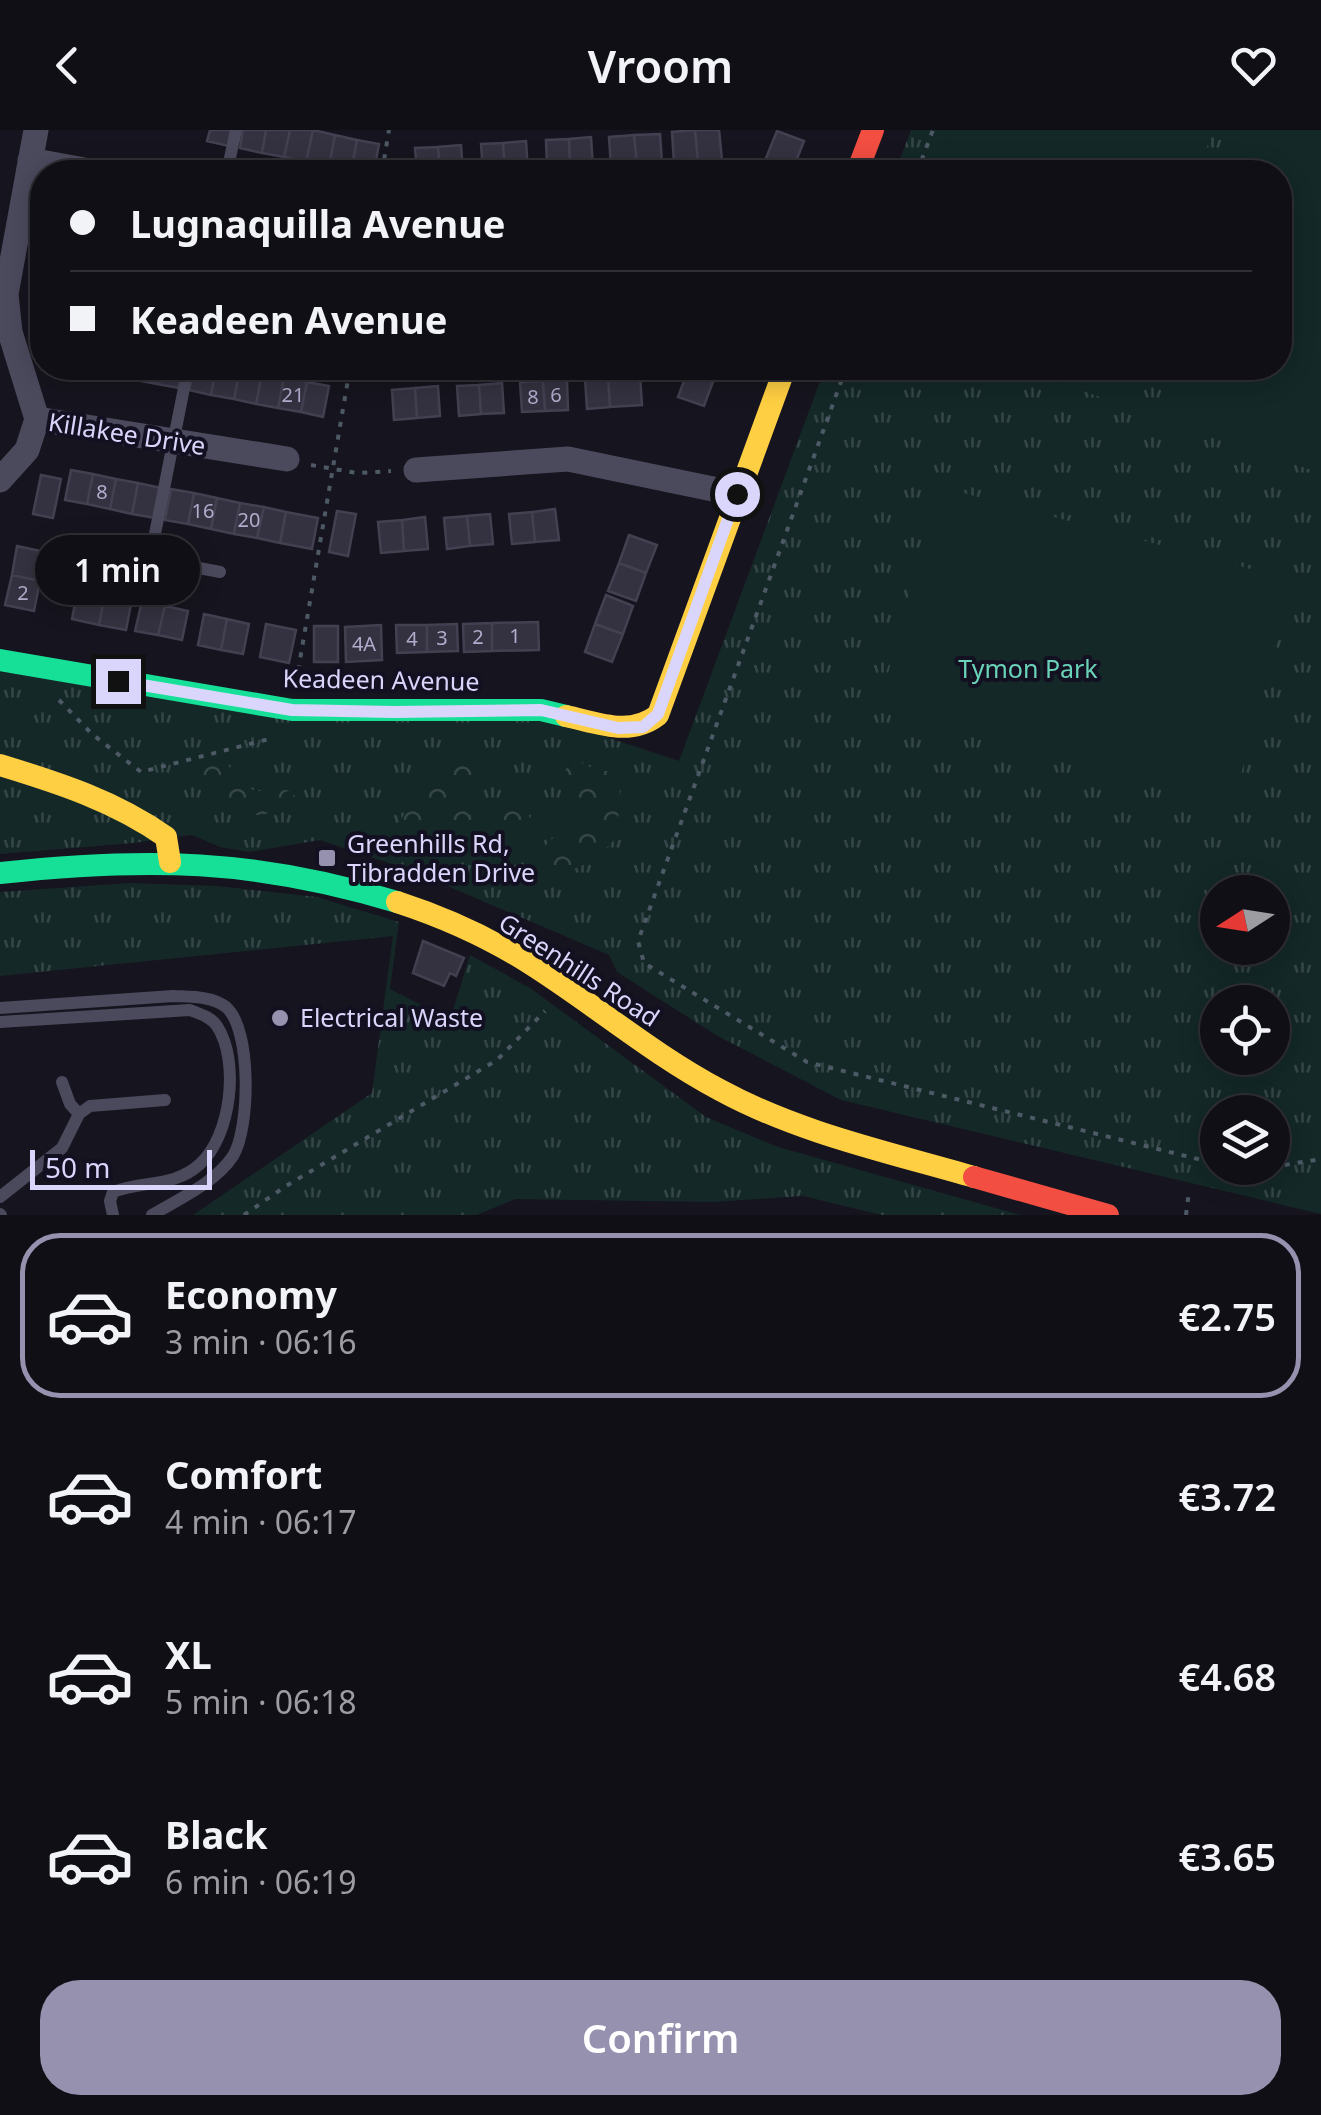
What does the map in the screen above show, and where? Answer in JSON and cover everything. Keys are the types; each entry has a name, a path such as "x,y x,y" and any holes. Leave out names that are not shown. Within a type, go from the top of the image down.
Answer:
{"street":[{"path":"36,130 6,294 5,333 37,418"},
{"path":"861,160 872,130"},
{"path":"411,470 568,459 737,494 780,380"},
{"name":"Killakee Drive","path":"0,480 27,450 37,418 291,460"},
{"name":"Keadeen Avenue","path":"0,660 292,710 541,710 618,728 643,727 658,714 737,494"},
{"path":"0,765 104,798 139,816 166,837 170,862"},
{"name":"Greenhills Road","path":"0,873 170,862 261,869 352,888 416,908 523,960 658,1054 754,1107 848,1141 1108,1215"}],"lane":[{"path":"229,160 236,130"},
{"path":"150,559 186,380"},
{"path":"104,550 220,572"},
{"path":"0,1008 174,996 202,998 225,1006 237,1024 246,1076 242,1135 223,1169 152,1215"},
{"path":"0,1022 190,1010 218,1027 228,1062 228,1110 218,1144 199,1166 171,1182 128,1186 113,1192 113,1215"},
{"path":"62,1082 70,1104 79,1114"},
{"path":"0,1197 62,1148 79,1114 90,1106 165,1100"}],"path":[{"path":"384,160 388,130"},
{"path":"921,160 932,130"},
{"path":"294,693 348,380"},
{"path":"842,380 638,940 644,963 807,1062 1200,1160"},
{"path":"291,460 357,473 411,470"},
{"path":"57,698 92,734 140,772 287,734"},
{"path":"244,1215 498,1060 554,1003"},
{"path":"1290,1164 1321,1159"},
{"path":"1186,1215 1190,1190"}],"green space":[{"name":"Tymon Park","path":"911,130 1321,130 1321,1214 841,1100 716,1035 617,972 609,955 410,870 320,840 249,852 220,847 192,835 0,854 0,672 558,721 679,761 821,380 1292,380 1292,160 900,160"},
{"path":"950,130 1213,130 1202,160 939,160"},
{"path":"1252,130 1321,130 1321,473 1160,421 1172,380 1292,380 1292,160 1242,160"},
{"path":"1051,380 1123,380 1115,402"},
{"path":"937,486 1292,580 1233,805 878,712"},
{"path":"473,756 477,773 455,797 480,829 482,858 460,855 399,834 400,820 442,765 458,757"},
{"path":"223,760 250,788 287,790 295,796 290,807 249,815 218,804 195,785 197,770"},
{"path":"583,763 597,771 616,771 620,795 617,837 585,864 544,875 534,865 539,852 574,817 558,777 568,767"},
{"path":"521,799 534,827 519,841 505,841 493,814 508,802"},
{"path":"130,883 217,886 317,897 399,922 390,989 450,1020 470,955 530,988 706,1117 778,1147 1021,1215 882,1215 803,1196 713,1202 515,1199 477,1215 193,1215 372,1093 393,936 0,976 0,892"}],"building":[{"path":"210,130 233,130 229,146 207,141"},
{"path":"243,130 266,130 262,153 240,148"},
{"path":"266,130 290,130 284,157 262,153"},
{"path":"290,130 313,130 306,160 284,157"},
{"path":"313,130 335,135 330,160 306,160"},
{"path":"695,130 719,130 722,160 698,160"},
{"path":"695,130 698,160 674,160 672,132"},
{"path":"777,131 804,141 797,160 766,158"},
{"path":"660,134 662,160 636,160 634,135"},
{"path":"335,135 357,140 353,160 330,160"},
{"path":"634,135 636,160 611,160 609,137"},
{"path":"591,137 593,160 570,160 569,139"},
{"path":"569,139 570,160 547,160 546,140"},
{"path":"357,140 379,144 376,160 353,160"},
{"path":"526,141 527,160 504,160 503,143"},
{"path":"503,143 504,160 482,160 481,144"},
{"path":"461,145 462,160 439,160 438,147"},
{"path":"438,147 439,160 416,160 415,148"},
{"path":"158,380 181,380 179,388 157,384"},
{"path":"191,380 214,380 211,395 189,390"},
{"path":"214,380 238,380 234,399 211,395"},
{"path":"238,380 261,380 256,404 234,399"},
{"path":"261,380 284,380 278,408 256,404"},
{"path":"284,380 307,382 301,412 278,408"},
{"path":"567,380 568,410 545,411 543,381"},
{"path":"585,380 608,380 610,407 587,409"},
{"path":"608,380 640,380 642,405 610,407"},
{"path":"684,380 714,380 704,406 678,397"},
{"path":"543,381 545,411 522,412 520,382"},
{"path":"307,382 329,386 323,417 301,412"},
{"path":"502,383 504,413 481,414 479,385"},
{"path":"479,385 481,414 459,416 457,386"},
{"path":"438,386 440,416 417,418 415,388"},
{"path":"415,388 417,418 394,420 392,390"},
{"path":"71,470 93,474 87,504 65,500"},
{"path":"93,474 116,479 110,509 87,504"},
{"path":"41,475 61,479 53,518 33,514"},
{"path":"116,479 138,483 132,514 110,509"},
{"path":"138,483 161,488 155,518 132,514"},
{"path":"171,489 194,493 188,524 165,520"},
{"path":"194,493 217,498 211,529 188,524"},
{"path":"217,498 240,503 234,534 211,529"},
{"path":"240,503 264,507 257,538 234,534"},
{"path":"264,507 286,512 280,543 257,538"},
{"path":"555,509 559,540 535,542 532,512"},
{"path":"337,511 356,514 348,556 329,552"},
{"path":"286,512 318,518 312,549 280,543"},
{"path":"532,512 535,542 512,544 509,514"},
{"path":"490,514 493,544 470,546 467,516"},
{"path":"467,516 470,546 447,549 444,518"},
{"path":"425,517 428,549 404,551 402,520"},
{"path":"402,520 404,551 381,553 378,522"},
{"path":"629,535 657,545 646,573 619,563"},
{"path":"17,546 45,552 40,581 12,575"},
{"path":"619,563 646,573 636,601 608,591"},
{"path":"12,575 40,581 34,611 5,605"},
{"path":"78,588 105,594 99,625 72,619"},
{"path":"105,594 132,599 126,630 99,625"},
{"path":"606,595 633,606 623,634 595,624"},
{"path":"142,601 165,606 158,635 135,631"},
{"path":"165,606 188,611 182,640 158,635"},
{"path":"204,614 227,619 221,650 198,645"},
{"path":"227,619 249,624 243,654 221,650"},
{"path":"538,622 539,650 492,651 492,623"},
{"path":"492,623 492,651 464,652 463,624"},
{"path":"266,624 296,630 289,663 260,657"},
{"path":"457,624 458,651 427,652 427,625"},
{"path":"595,624 623,634 612,662 585,652"},
{"path":"381,625 382,660 346,662 345,627"},
{"path":"396,625 427,625 427,652 397,653"},
{"path":"314,626 338,626 338,662 314,662"},
{"path":"423,941 464,958 456,976 450,973 444,986 413,973"}],"traffic: fast":[{"path":"0,660 292,710 541,710 566,716"},
{"path":"0,873 104,865 200,865 296,877 397,902"}],"traffic: slow":[{"path":"566,716 625,727 658,715 781,380"},
{"path":"0,765 86,794 147,824 166,837 170,862"},
{"path":"397,902 465,928 513,954 671,1061 750,1105 844,1140 974,1177"}],"traffic: jam":[{"path":"862,160 873,130"},
{"path":"974,1177 1108,1215"}],"place":[{"name":"Greenhills Rd, Tibradden Drive","path":"327,858"},
{"name":"Electrical Waste","path":"280,1018"}],"route":[{"path":"118,681 292,710 541,710 618,728 643,727 658,714 737,494"}]}
